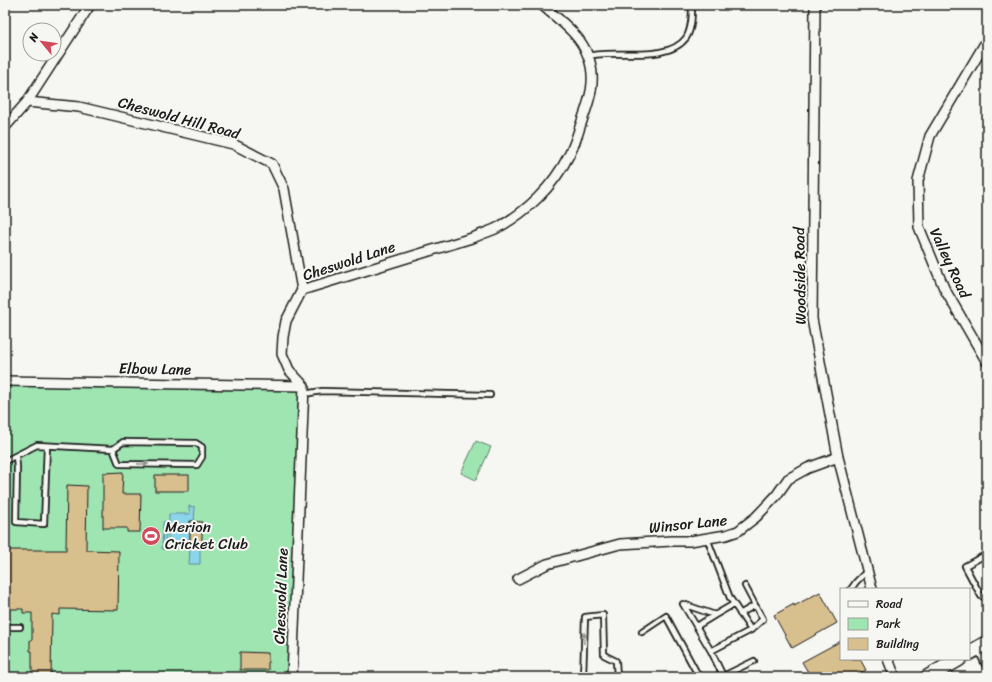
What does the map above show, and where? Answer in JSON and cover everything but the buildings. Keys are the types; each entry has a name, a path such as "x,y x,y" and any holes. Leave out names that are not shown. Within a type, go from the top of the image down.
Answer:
{"main road":[{"path":"928,677 957,660"}],"street":[{"path":"5,127 27,102 90,5"},
{"name":"Cheswold Lane","path":"292,677 304,390 289,370 282,354 286,321 302,290 475,237 493,230 510,221 525,210 543,193 570,155 591,92 593,77 588,56 578,37 542,5"},
{"name":"Woodside Road","path":"815,5 812,319 838,457 872,588"},
{"name":"Valley Road","path":"987,40 930,136 918,181 918,227 944,288 987,362"},
{"name":"Cheswold Hill Road","path":"27,102 79,107 233,144 272,164 284,189 302,290"},
{"name":"Elbow Lane","path":"5,381 304,390"},
{"name":"Winsor Lane","path":"518,579 547,564 620,544 690,541 738,532 756,517 776,496 788,479 808,468 838,457"},
{"path":"888,660 895,677"}],"lane":[{"path":"588,56 603,54 648,54 677,46 686,37 692,21 692,5"},
{"path":"304,390 490,395"},
{"path":"5,461 37,445 113,449 123,442 196,444 202,447 202,458 198,465 119,464 113,449"},
{"path":"16,456 16,522 44,524 47,446"},
{"path":"707,538 730,598 750,630"},
{"path":"987,554 965,566 982,596 987,598"},
{"path":"852,588 868,570"},
{"path":"711,651 750,630 763,619 745,586"},
{"path":"715,615 683,604 711,651 723,676 754,661"},
{"path":"697,626 734,604"},
{"path":"740,614 755,605"},
{"path":"583,677 585,617 603,615 604,655 616,661 617,677"},
{"path":"642,632 666,616 699,677"},
{"path":"5,627 20,627"},
{"path":"981,647 987,669"}],"green space":[{"name":"Merion Cricket Club","path":"5,381 304,386 291,677 5,677"},
{"path":"476,441 491,447 476,480 461,473"}],"water":[{"path":"189,506 195,507 194,521 190,521 190,544 200,544 200,564 189,564 190,548 168,548 168,527 166,527 165,549 162,549 163,522 166,521 166,524 169,524 169,514 190,514"}],"place":[{"name":"Merion Cricket Club","path":"151,536"}]}
